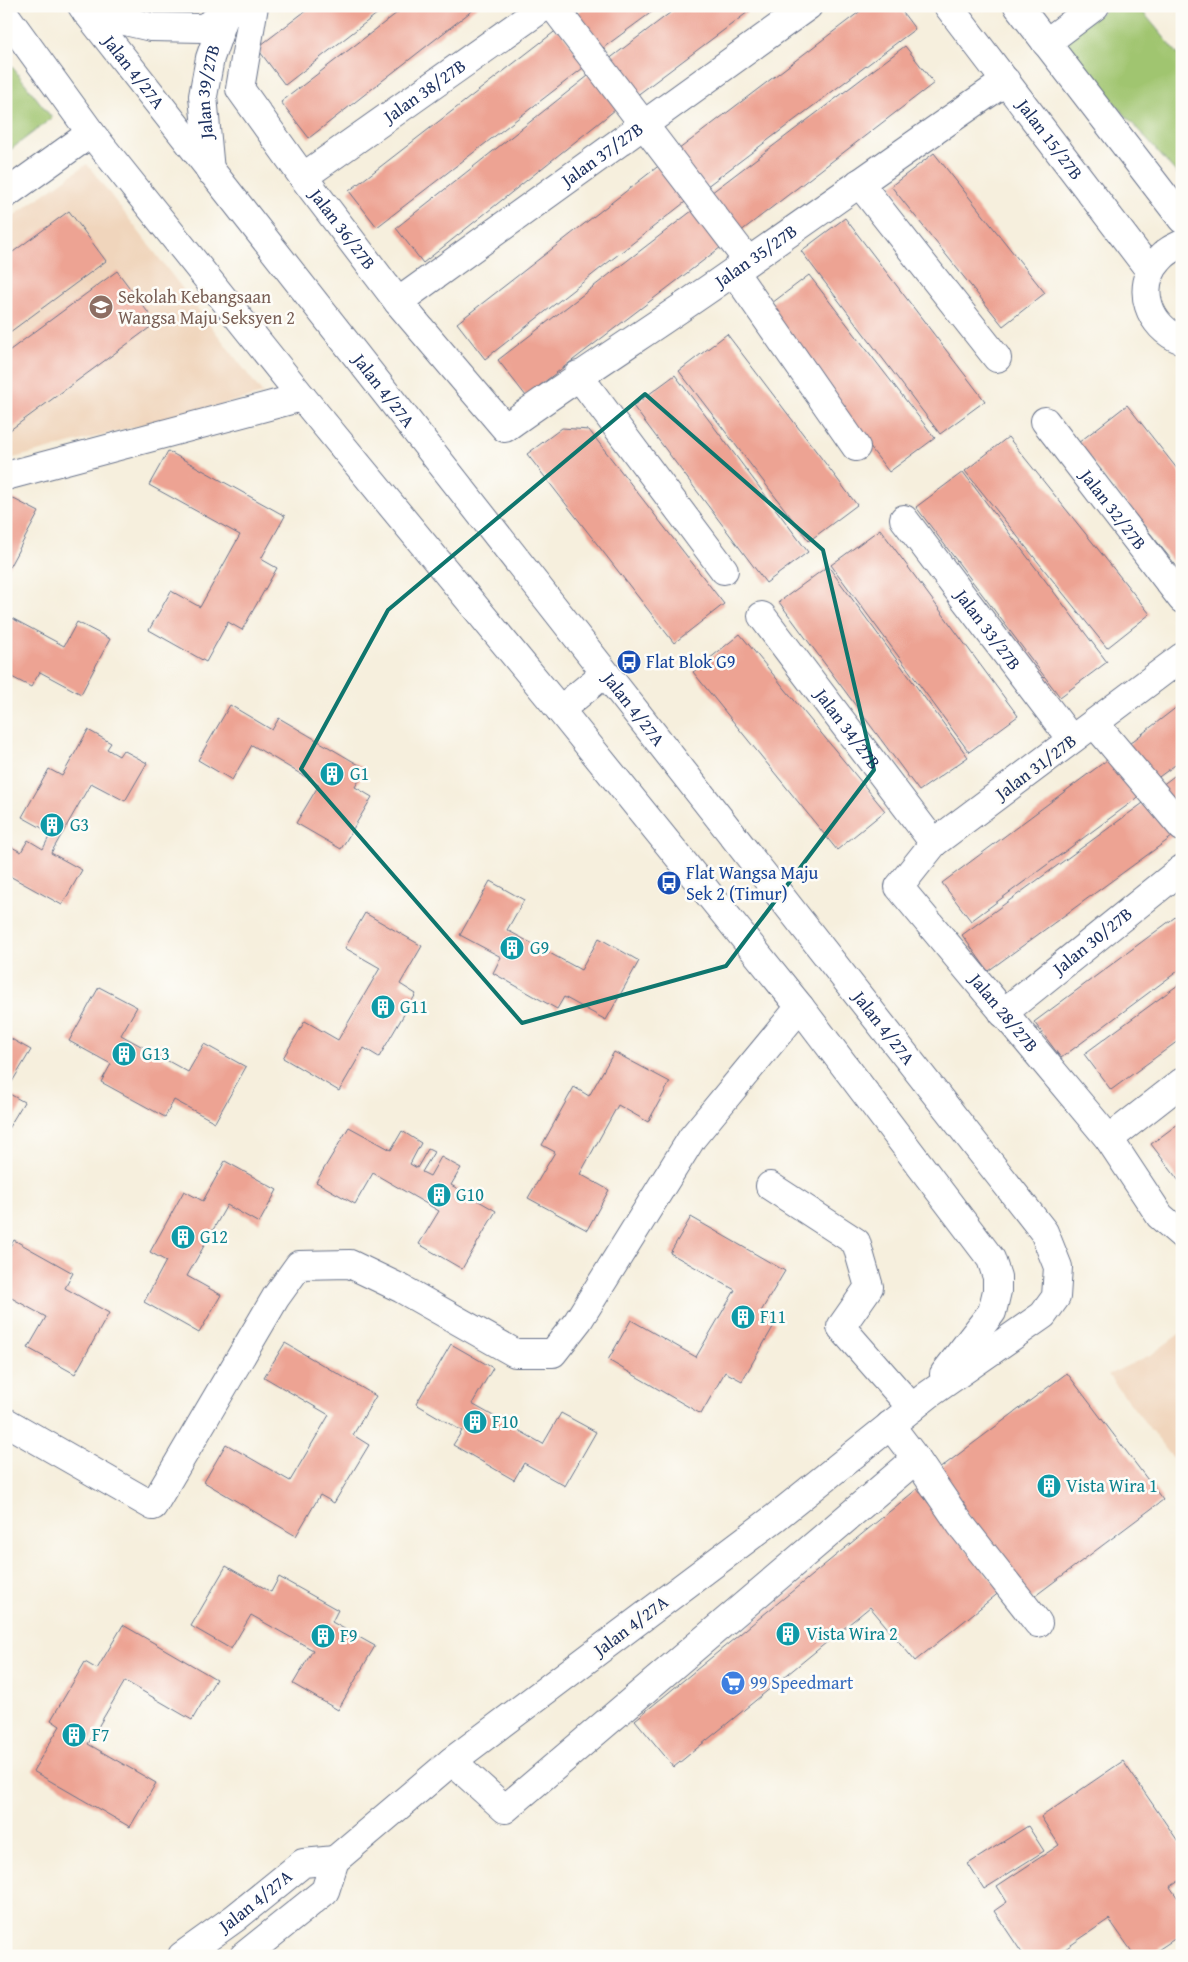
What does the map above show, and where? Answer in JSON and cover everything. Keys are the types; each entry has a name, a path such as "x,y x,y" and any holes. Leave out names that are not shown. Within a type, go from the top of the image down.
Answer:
{"street":[{"name":"Jalan 36/27B","path":"254,6 240,89 303,177 398,302 505,428"},
{"name":"Jalan 38/27B","path":"303,177 545,6"},
{"path":"553,6 644,124 741,267 856,447"},
{"name":"Jalan 37/27B","path":"398,302 808,6"},
{"name":"Jalan 15/27B","path":"948,6 1151,272"},
{"path":"1018,6 1182,219"},
{"path":"1046,43 1095,6"},
{"name":"Jalan 39/27B","path":"84,9 151,27 202,28 232,10"},
{"name":"Jalan 4/27A","path":"84,9 604,674 1044,1232 1058,1267 1056,1297 1043,1315 920,1401 776,1517 452,1762 335,1860 325,1891 244,1956"},
{"name":"Jalan 39/27B","path":"210,171 203,96 210,58 232,10"},
{"name":"Jalan 4/27A","path":"6,16 91,133 302,397 560,710 800,1007 991,1258 997,1277 997,1291 992,1312 920,1401"},
{"name":"Jalan 35/27B","path":"505,428 578,375 741,267 859,182 1006,82"},
{"path":"6,194 91,133"},
{"path":"859,182 997,358"},
{"path":"1179,342 1161,327 1152,315 1147,301 1147,286 1151,272 1159,259 1182,244"},
{"path":"578,375 724,570"},
{"path":"6,476 302,397"},
{"name":"Jalan 32/27B","path":"1045,421 1182,599"},
{"name":"Jalan 33/27B","path":"904,519 1071,739"},
{"name":"Jalan 34/27B","path":"762,616 934,843"},
{"name":"Jalan 31/27B","path":"900,886 934,843 1182,657"},
{"path":"560,710 604,674"},
{"path":"1095,724 1182,827"},
{"name":"Jalan 30/27B","path":"1003,1013 1182,869"},
{"name":"Jalan 28/27B","path":"900,886 1109,1139 1160,1216 1182,1235"},
{"path":"6,1422 154,1506 276,1297 299,1264 350,1264 402,1289 515,1353 553,1353 578,1321 692,1138 800,1007"},
{"path":"1109,1139 1182,1082"},
{"path":"770,1186 856,1242 869,1287 841,1327 920,1401"},
{"path":"890,1425 916,1459 961,1525 1038,1623"},
{"path":"452,1762 505,1809 916,1459"},
{"name":"Jalan 4/27A","path":"182,1956 235,1918 304,1863 335,1860"}],"highlighted area":[{"path":"645,394 823,550 874,770 726,966 522,1023 301,769 388,610"}],"shaded area":[{"name":"Sekolah Kebangsaan Wangsa Maju Seksyen 2","path":"87,164 263,394 6,460 6,221"},
{"path":"1182,1332 1182,1470 1108,1375 1152,1354"}],"green space":[{"path":"1111,6 1138,6 1182,59 1182,179 1060,42"},
{"path":"6,59 52,118 6,153"}],"building":[{"path":"312,6 387,6 285,85 257,48"},
{"path":"406,6 478,6 309,138 281,102"},
{"path":"586,6 660,6 596,53 570,18"},
{"path":"679,6 756,6 632,99 604,63"},
{"path":"867,6 898,6 915,29 702,190 674,153"},
{"path":"558,29 587,65 377,227 349,191"},
{"path":"905,46 934,83 736,235 707,196"},
{"path":"593,72 620,106 423,263 396,228"},
{"path":"934,153 1045,293 1003,326 891,186"},
{"path":"661,164 689,199 485,359 457,323"},
{"path":"697,207 725,244 526,396 498,360"},
{"path":"69,211 106,261 6,335 6,257"},
{"path":"845,218 985,401 940,434 801,251"},
{"path":"117,271 156,323 6,433 6,353"},
{"path":"809,275 935,438 889,472 764,309"},
{"path":"727,334 857,505 809,541 679,371"},
{"path":"675,375 808,552 766,583 633,406"},
{"path":"1127,405 1182,475 1182,573 1078,443"},
{"path":"562,428 589,430 724,604 674,643 527,454"},
{"path":"1008,437 1150,614 1107,648 965,471"},
{"path":"168,451 285,516 261,559 277,568 242,630 228,622 206,662 149,630 171,591 200,607 240,535 149,485"},
{"path":"963,472 1107,662 1060,697 916,507"},
{"path":"6,495 39,512 6,573"},
{"path":"880,529 1018,716 969,752 831,565"},
{"path":"828,566 968,757 919,791 779,602"},
{"path":"6,615 64,646 77,622 110,639 81,694 40,672 31,687 6,674"},
{"path":"740,634 885,811 837,850 693,672"},
{"path":"1182,703 1182,760 1152,782 1125,747"},
{"name":"G1","path":"230,705 272,730 279,718 366,769 355,787 372,797 341,849 296,823 319,785 252,745 232,780 198,760"},
{"name":"G3","path":"88,730 111,743 107,749 119,756 123,750 147,763 125,801 91,783 51,853 82,870 62,905 6,874 8,867 6,866 6,844 21,852 28,840 43,849 51,833 22,817 49,769 62,776"},
{"path":"1115,754 1144,793 971,921 942,883"},
{"path":"1182,770 1182,820 1157,789"},
{"path":"1150,798 1176,834 988,971 962,935"},
{"name":"G9","path":"490,881 524,900 507,930 581,970 599,938 639,961 606,1020 564,997 557,1009 493,973 501,957 460,935"},
{"path":"1182,912 1182,968 1061,1058 1034,1022"},
{"name":"G11","path":"365,913 422,946 400,984 416,994 379,1057 364,1048 339,1091 283,1058 305,1021 338,1040 380,968 345,948"},
{"path":"1182,982 1182,1038 1111,1090 1084,1054"},
{"name":"G13","path":"99,987 137,1007 121,1035 188,1072 204,1044 246,1067 215,1122 174,1100 165,1117 101,1082 111,1064 69,1041"},
{"path":"6,1036 31,1050 6,1092"},
{"path":"614,1052 670,1082 648,1122 618,1105 580,1174 609,1190 587,1230 528,1198 555,1152 542,1145 574,1087 589,1096"},
{"path":"6,1092 24,1102 6,1132"},
{"path":"1182,1121 1182,1179 1179,1181 1151,1144"},
{"name":"G10","path":"349,1127 391,1150 402,1131 421,1143 410,1164 417,1168 428,1149 434,1152 422,1172 430,1176 441,1157 461,1168 451,1185 496,1211 462,1269 419,1244 439,1211 373,1173 355,1204 316,1182"},
{"name":"G12","path":"225,1161 277,1190 259,1223 227,1205 187,1276 221,1295 199,1333 144,1302 166,1261 150,1252 184,1191 203,1201"},
{"name":"F11","path":"691,1217 785,1271 760,1313 776,1322 742,1381 725,1372 701,1414 608,1360 631,1320 696,1357 735,1290 670,1253"},
{"path":"14,1240 73,1273 65,1288 109,1313 75,1374 28,1348 46,1317 6,1295 6,1253"},
{"path":"285,1343 376,1396 353,1435 369,1445 334,1503 320,1495 296,1536 204,1482 226,1444 290,1481 329,1415 264,1377"},
{"name":"F10","path":"451,1344 493,1368 472,1404 543,1444 561,1413 596,1432 565,1486 524,1463 514,1480 453,1445 462,1431 416,1404"},
{"name":"Vista Wira 1","path":"1067,1373 1163,1500 1031,1599 935,1472"},
{"name":"Vista Wira 2","path":"917,1489 1001,1591 915,1661 870,1607 674,1767 635,1720"},
{"name":"F9","path":"226,1566 271,1592 279,1577 338,1610 332,1622 375,1646 338,1710 293,1684 313,1650 251,1615 231,1649 191,1626"},
{"name":"F7","path":"123,1625 216,1679 192,1720 125,1681 88,1744 156,1783 130,1827 33,1771 60,1726 51,1720 85,1662 97,1669"},
{"path":"1123,1761 1182,1847 1182,1879 1170,1887 1182,1904 1182,1934 1149,1956 1135,1956 1109,1919 1055,1956 1024,1956 994,1911 1007,1902 997,1886 1059,1845 1041,1817"},
{"path":"1028,1826 1044,1851 984,1889 968,1864"}],"place":[{"name":"Sekolah Kebangsaan Wangsa Maju Seksyen 2","path":"101,307"},
{"name":"Flat Blok G9","path":"629,662"},
{"name":"G1","path":"332,774"},
{"name":"G3","path":"52,825"},
{"name":"Flat Wangsa Maju Sek 2 (Timur)","path":"669,883"},
{"name":"G9","path":"512,948"},
{"name":"G11","path":"383,1007"},
{"name":"G13","path":"124,1054"},
{"name":"G10","path":"439,1195"},
{"name":"G12","path":"183,1237"},
{"name":"F11","path":"743,1317"},
{"name":"F10","path":"475,1422"},
{"name":"Vista Wira 1","path":"1049,1486"},
{"name":"Vista Wira 2","path":"788,1634"},
{"name":"F9","path":"323,1636"},
{"name":"99 Speedmart","path":"733,1683"},
{"name":"F7","path":"74,1735"}]}
